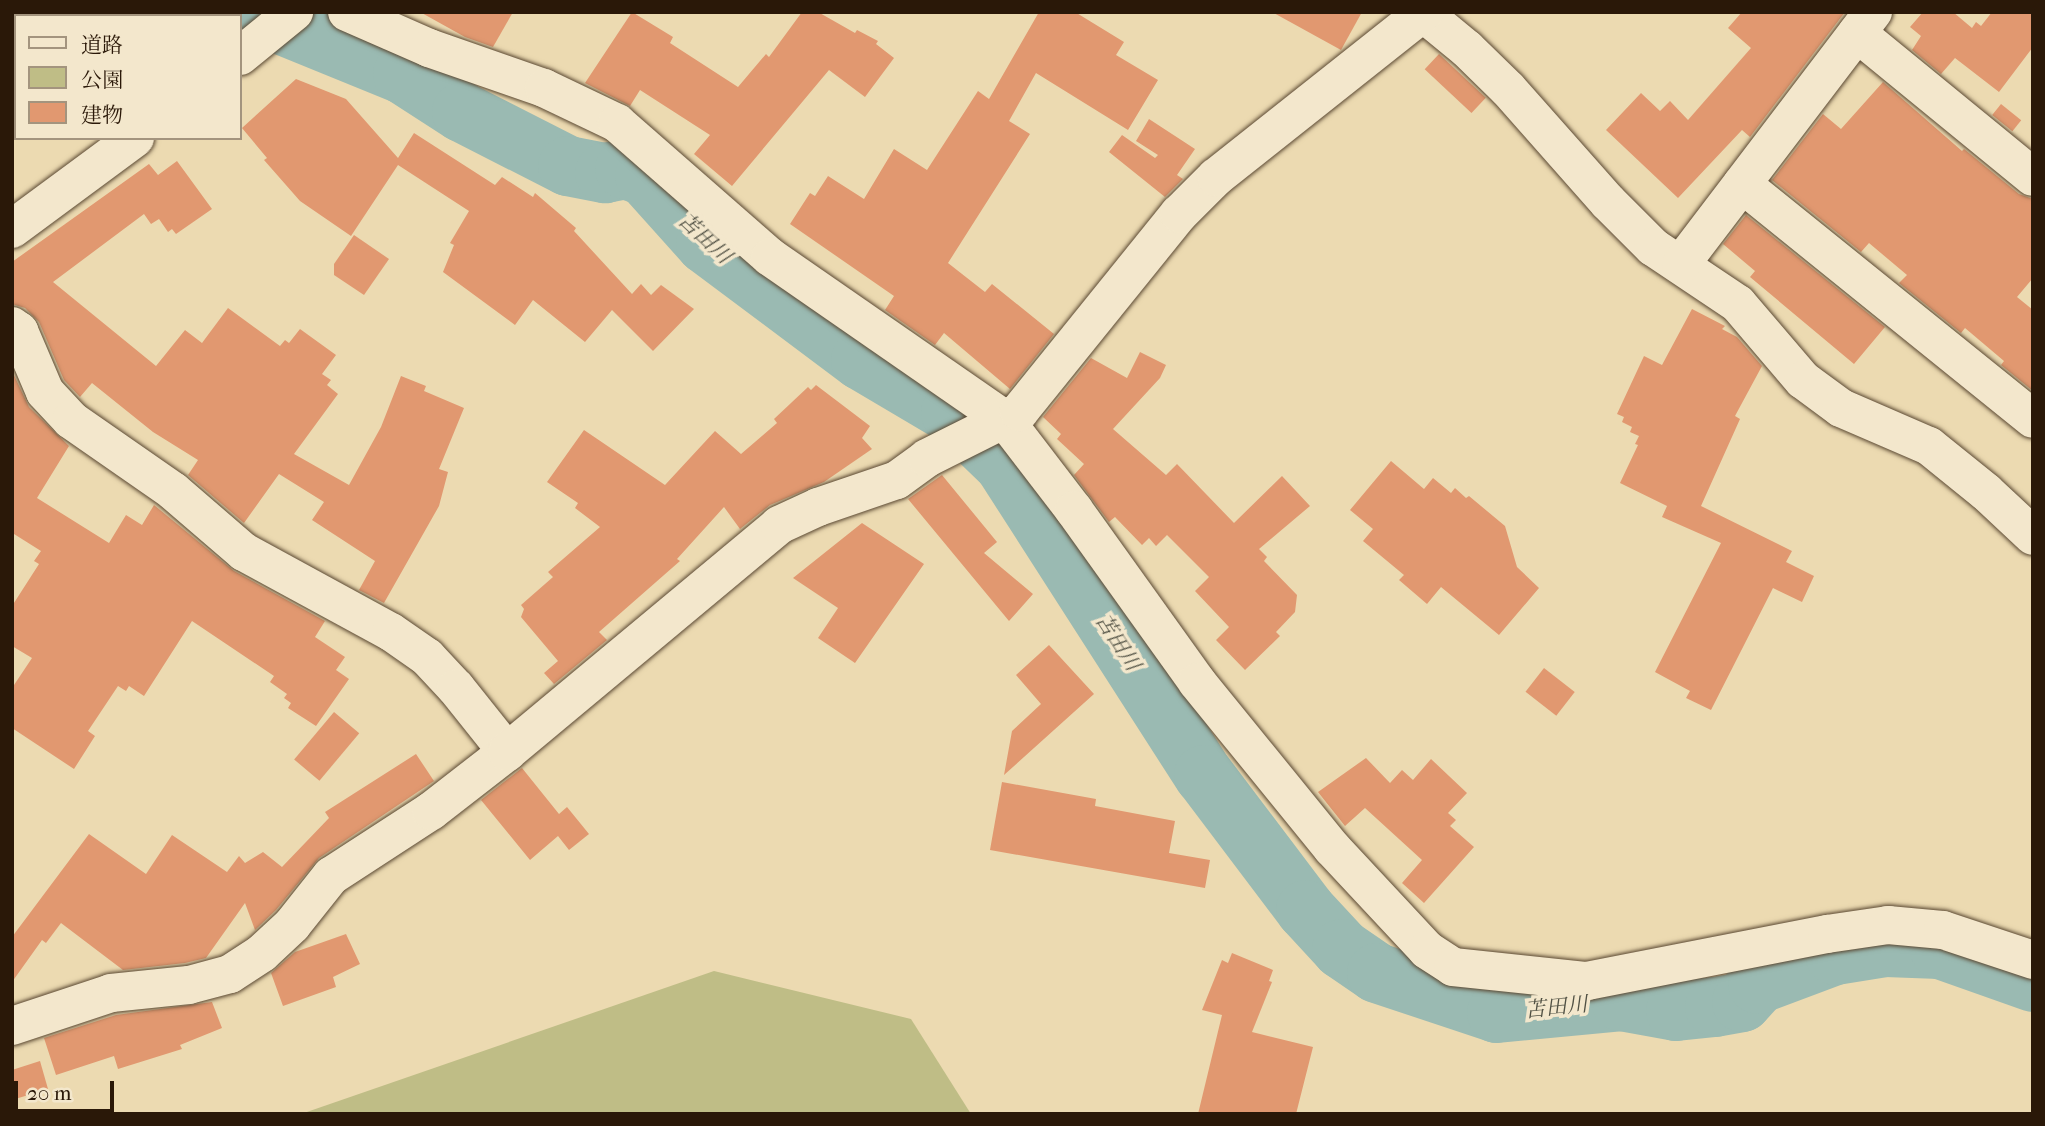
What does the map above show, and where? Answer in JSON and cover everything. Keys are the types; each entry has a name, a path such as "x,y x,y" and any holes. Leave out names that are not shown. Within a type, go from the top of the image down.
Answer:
{"street":[{"path":"249,49 295,12"},
{"path":"347,12 429,48 544,88 617,123 770,257 999,423 1074,510 1197,682 1315,827 1427,950 1453,967 1587,981 1827,934 1888,925 1943,930 2033,960"},
{"path":"12,1026 111,993 189,985 230,974 262,953 292,926 331,876 430,811 507,752 779,525 818,507 897,480 944,450 1019,412 1179,214 1216,177 1423,12 1508,89 1608,202 1653,247 1738,304 1803,380 1841,408 1929,446 1986,492 2033,536"},
{"path":"1681,264 1865,23 2033,177"},
{"path":"12,229 132,140"},
{"path":"1742,184 2033,419"},
{"path":"12,326 19,331 45,392 71,420 173,491 244,552 391,632 427,657 456,688 507,752"}],"green space":[{"path":"714,971 911,1019 971,1114 301,1114"}],"building":[{"path":"420,12 513,12 493,47 465,37"},
{"path":"632,12 673,37 670,43 738,87 766,54 769,57 802,12 818,12 855,33 857,30 878,41 876,44 894,58 865,97 829,70 732,186 694,154 710,135 640,90 630,106 585,83"},
{"path":"1039,12 1075,12 1124,42 1116,55 1158,80 1128,130 1036,73 1009,121 1030,134 948,263 985,292 992,284 1054,334 1010,389 944,333 935,345 885,310 894,296 790,224 810,193 815,196 828,176 864,199 894,149 927,170 978,91 989,99"},
{"path":"1272,12 1362,12 1341,50"},
{"path":"1742,12 1845,12 1750,137 1742,130 1678,198 1606,130 1641,93 1660,111 1670,101 1688,120 1751,48 1728,28"},
{"path":"1923,12 1953,12 1972,28 1976,22 1981,26 1992,12 2033,12 2033,47 1999,92 1955,58 1941,74 1912,50 1921,36 1910,27"},
{"path":"1439,54 1486,98 1471,113 1425,69"},
{"path":"296,79 346,99 398,158 414,133 495,185 502,177 533,197 535,193 576,228 574,231 632,294 641,284 651,295 661,285 694,309 653,351 612,310 585,342 533,300 515,325 443,272 454,245 450,243 469,211 398,165 351,236 300,201 264,160 267,158 242,128"},
{"path":"1883,82 1962,151 1964,149 2019,194 2033,199 2033,278 2017,297 2033,310 2033,391 2001,365 2004,361 1965,328 1961,333 1899,283 1907,275 1869,243 1861,252 1772,180 1823,114 1841,129"},
{"path":"2001,104 2021,120 2012,131 1992,115"},
{"path":"1149,119 1195,149 1177,175 1183,179 1165,197 1109,152 1122,135 1155,158 1158,155 1136,141"},
{"path":"177,161 212,209 176,234 172,229 168,232 159,219 151,224 144,214 53,282 156,366 185,330 202,343 228,308 280,346 285,340 289,343 300,329 336,355 322,374 331,380 327,385 338,394 294,454 349,485 381,427 401,376 426,386 424,391 464,408 439,469 448,472 439,506 384,603 359,590 375,561 312,520 324,502 279,474 244,523 188,475 198,460 153,432 92,383 80,397 64,380 39,322 25,308 12,304 12,262 149,164 158,175"},
{"path":"1746,215 1885,327 1854,364 1750,277 1755,271 1723,244"},
{"path":"354,235 389,259 364,295 334,275 334,264"},
{"path":"1692,309 1725,326 1722,329 1737,337 1762,366 1735,416 1740,419 1701,506 1792,551 1786,562 1814,576 1802,602 1773,588 1711,710 1686,698 1690,691 1655,672 1721,543 1662,517 1667,506 1620,483 1638,445 1635,444 1639,436 1630,432 1632,427 1622,422 1624,417 1617,414 1644,356 1662,365"},
{"path":"1140,352 1166,365 1160,378 1113,429 1166,475 1177,464 1234,523 1282,476 1310,506 1259,549 1267,557 1264,561 1297,595 1295,612 1276,632 1280,636 1245,670 1216,640 1229,627 1195,591 1209,577 1167,535 1156,546 1149,538 1142,545 1115,517 1109,522 1074,475 1084,464 1057,439 1061,434 1043,417 1091,358 1127,378"},
{"path":"12,371 29,407 69,446 37,498 109,543 126,515 142,525 154,505 234,571 325,621 315,637 345,657 336,670 349,679 316,726 288,708 291,703 284,698 287,694 270,682 274,676 192,621 144,696 129,686 126,691 118,686 88,731 95,736 74,769 12,728 12,688 32,658 12,646 12,606 39,564 34,561 41,551 14,534 12,536"},
{"path":"816,385 870,426 862,438 872,449 824,482 770,505 740,529 724,507 677,559 680,561 599,632 607,640 554,684 544,673 558,661 521,617 524,609 521,605 553,577 548,572 600,527 575,508 578,503 547,482 584,430 665,485 715,431 741,454 777,423 774,419 808,387 811,390"},
{"path":"1391,461 1424,489 1433,478 1451,493 1455,488 1466,498 1469,496 1505,526 1517,567 1539,588 1499,635 1441,587 1427,604 1399,580 1404,575 1363,541 1373,529 1350,510"},
{"path":"942,475 997,542 984,553 1033,594 1009,621 908,499"},
{"path":"862,523 924,564 855,663 818,638 838,608 793,578"},
{"path":"1049,645 1094,694 1004,775 1012,731 1041,704 1016,675"},
{"path":"1544,668 1575,692 1556,716 1526,692"},
{"path":"334,712 359,733 319,781 294,759"},
{"path":"416,754 434,781 319,858 276,910 255,930 245,903 206,958 123,970 61,923 46,943 42,940 12,982 12,937 89,834 146,874 172,835 227,872 239,856 245,863 263,852 282,867 329,818 325,812"},
{"path":"1366,758 1390,783 1402,770 1413,780 1431,759 1467,793 1448,813 1456,820 1450,826 1474,847 1424,903 1402,883 1422,860 1365,808 1345,826 1318,792"},
{"path":"522,768 559,814 567,807 589,834 569,850 558,836 530,860 481,800"},
{"path":"1002,782 1096,799 1095,806 1175,821 1169,853 1210,860 1205,888 990,850"},
{"path":"346,934 360,964 333,977 336,987 283,1006 271,973 295,952"},
{"path":"1232,953 1273,970 1269,981 1272,982 1252,1032 1313,1047 1296,1114 1198,1114 1222,1015 1202,1010 1222,960 1228,963"},
{"path":"212,1002 222,1028 180,1045 182,1049 118,1069 114,1056 56,1075 44,1038 116,1015"},
{"path":"40,1061 48,1089 12,1100 12,1070"}],"waterway":[{"name":"苫田川","path":"121,14 125,12"},
{"name":"苫田川","path":"251,12 403,74 462,112 568,166 605,173 625,169 645,176 706,244 861,360 951,413 1004,464 1204,775 1306,910 1342,949 1377,973 1497,1013 1621,1001 1676,1011 1715,1007 1742,1002 1758,984 1835,955 1886,947 1940,949 2033,982"}]}
